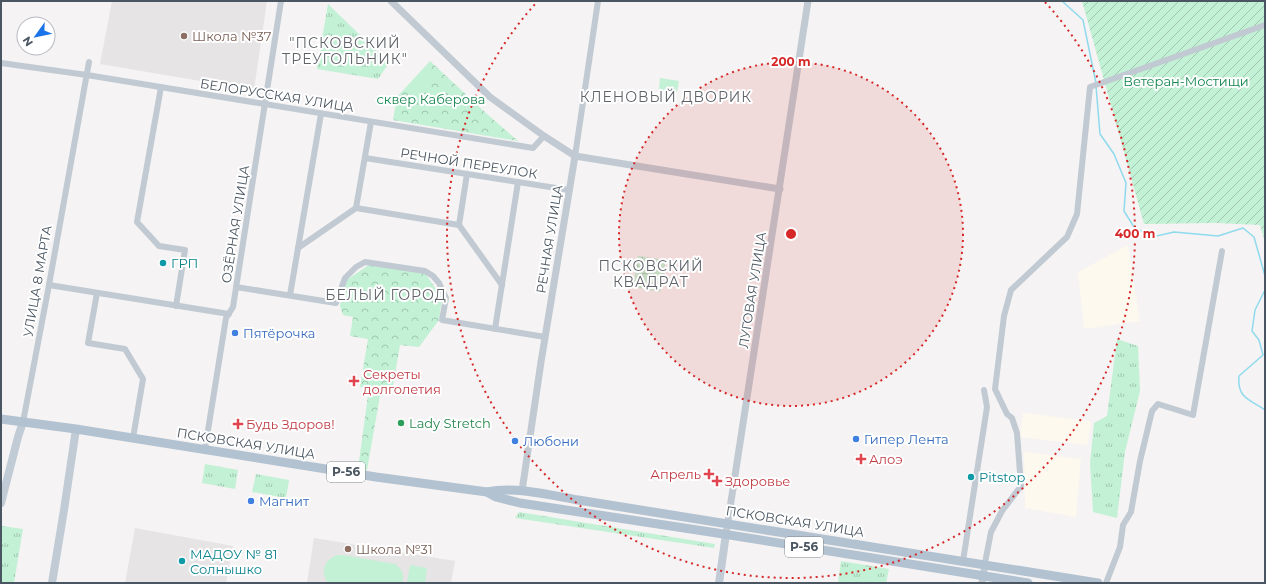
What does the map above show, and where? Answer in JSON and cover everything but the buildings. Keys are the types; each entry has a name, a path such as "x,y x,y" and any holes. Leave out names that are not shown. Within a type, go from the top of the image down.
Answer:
{"main road":[{"name":"ПСКОВСКАЯ УЛИЦА","path":"1,418 376,477 487,492 498,490 522,491 1098,583"},
{"name":"УЛИЦА 8 МАРТА","path":"1,503 23,422"},
{"path":"52,583 76,429"},
{"name":"ПСКОВСКАЯ УЛИЦА","path":"487,492 496,497 520,503 726,534 983,579 1028,583"},
{"path":"575,511 581,507 581,503 578,500"},
{"name":"ЛУГОВАЯ УЛИЦА","path":"719,583 726,534"}],"street":[{"name":"ОЗЁРНАЯ УЛИЦА","path":"205,449 226,318 233,308 281,1"},
{"path":"391,1 490,98 575,156 780,189"},
{"name":"РЕЧНАЯ УЛИЦА","path":"522,491 598,1"},
{"name":"ЛУГОВАЯ УЛИЦА","path":"726,534 808,1"},
{"path":"983,579 991,532 1002,511 1021,486 1017,433 1012,418 1007,414 995,389 1004,316 1011,290 1067,237 1077,214 1090,87 1265,25"},
{"name":"УЛИЦА 8 МАРТА","path":"23,422 89,62"},
{"name":"БЕЛОРУССКАЯ УЛИЦА","path":"1,63 87,75 533,148 544,136"},
{"path":"161,87 137,222 159,246 185,250 176,306"},
{"path":"290,295 321,114"},
{"path":"356,208 371,122"},
{"name":"РЕЧНОЙ ПЕРЕУЛОК","path":"365,158 569,190"},
{"path":"467,174 459,225 502,285"},
{"path":"495,329 518,182"},
{"path":"298,248 356,208 459,225"},
{"path":"1106,583 1120,548 1123,525 1131,512 1140,461 1152,411 1158,404 1193,415 1222,251"},
{"path":"236,287 336,303 345,278 356,267 364,262 400,266 425,271 433,276 439,283 446,298 442,320 545,337"},
{"path":"49,286 229,314"},
{"path":"97,293 88,343 125,350 143,379 133,438"},
{"path":"963,562 987,407 984,390"}],"shaded area":[{"name":"Школа №37","path":"112,1 267,1 254,90 100,64"},
{"path":"1128,245 1140,321 1084,329 1078,272"},
{"path":"1023,413 1091,421 1088,445 1020,437"},
{"path":"1024,452 1081,459 1076,517 1025,508"},
{"path":"135,528 233,546 226,583 125,583"},
{"name":"Школа №31","path":"314,538 455,561 451,583 307,583"}],"green space":[{"name":"Ветеран-Мостищи","path":"1082,1 1265,1 1265,242 1260,225 1216,223 1144,224"},
{"path":"328,4 389,63 378,79 317,69"},
{"name":"сквер Каберова","path":"430,61 518,141 393,120 397,97"},
{"path":"426,67 438,79 419,98 408,87"},
{"path":"660,78 679,81 677,92 659,89"},
{"path":"638,256 666,260 660,292 633,287"},
{"path":"369,265 425,273 442,298 439,320 419,347 400,345 392,392 381,390 367,470 358,469 369,388 360,387 368,339 350,336 353,317 343,315 340,306 345,281"},
{"path":"1117,339 1138,346 1140,391 1125,452 1117,518 1093,512 1090,463 1094,423 1107,416"},
{"path":"205,464 238,470 235,489 202,483"},
{"path":"256,474 289,480 286,498 252,492"},
{"path":"519,512 715,544 714,548 515,518"},
{"path":"2,526 23,529 14,583 1,583"},
{"path":"337,555 395,564 402,572 402,583 328,583 324,575 326,563"},
{"path":"841,561 889,569 886,583 838,583"},
{"path":"410,565 427,568 425,583 407,583"}],"waterway":[{"path":"1062,1 1083,20 1096,83"},
{"path":"1096,86 1100,134 1114,154 1126,183 1124,211 1134,227 1152,237 1174,232 1218,236 1243,228 1254,237 1265,276"},
{"path":"1265,290 1255,310 1252,331 1259,340 1263,355 1239,376 1242,394 1265,410"}],"place":[{"name":"Школа №37","path":"184,36"},
{"name":"ГРП","path":"163,263"},
{"name":"Пятёрочка","path":"235,333"},
{"name":"Секреты долголетия","path":"354,381"},
{"name":"Lady Stretch","path":"401,423"},
{"name":"Будь Здоров!","path":"238,424"},
{"name":"Гипер Лента","path":"856,439"},
{"name":"Любони","path":"515,441"},
{"name":"Алоэ","path":"861,459"},
{"name":"Апрель","path":"709,474"},
{"name":"Pitstop","path":"971,477"},
{"name":"Здоровье","path":"717,481"},
{"name":"Магнит","path":"251,501"},
{"name":"Школа №31","path":"348,549"},
{"name":"МАДОУ № 81 Солнышко","path":"182,561"}],"district":[{"name":"\"ПСКОВСКИЙ ТРЕУГОЛЬНИК\"","path":"345,52"},
{"name":"КЛЕНОВЫЙ ДВОРИК","path":"666,97"},
{"name":"ПСКОВСКИЙ КВАДРАТ","path":"651,274"},
{"name":"БЕЛЫЙ ГОРОД","path":"386,295"}]}
